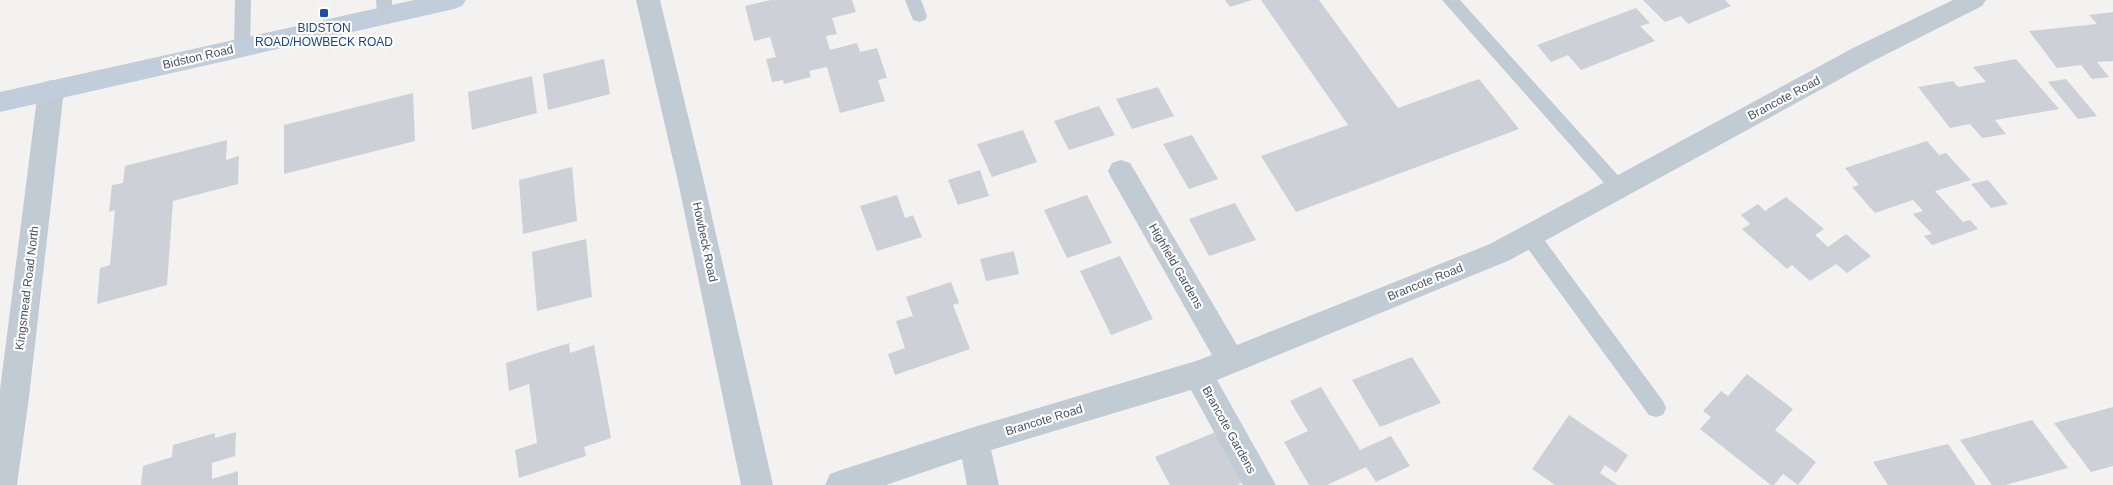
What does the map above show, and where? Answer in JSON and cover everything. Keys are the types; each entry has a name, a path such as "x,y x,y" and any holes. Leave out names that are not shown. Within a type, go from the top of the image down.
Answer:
{"main road":[{"name":"Bidston Road","path":"0,102 242,47 385,8 454,0"}],"street":[{"name":"Howbeck Road","path":"648,0 692,186 757,485"},
{"name":"Brancote Road","path":"841,485 974,441 1198,374 1500,252 1864,54 1974,0"},
{"name":"Kingsmead Road North","path":"1,485 15,388 51,90"},
{"name":"Highfield Gardens","path":"1120,171 1231,361"},
{"name":"Brancote Gardens","path":"1198,374 1260,485"},
{"path":"974,441 983,485"}],"lane":[{"path":"242,47 243,0"},
{"path":"913,0 919,16"},
{"path":"1450,0 1618,188"},
{"path":"1530,236 1656,408"}],"building":[{"path":"771,0 852,0 856,12 832,18 837,34 826,36 830,50 857,43 860,52 877,48 887,78 878,80 885,101 840,113 827,67 809,71 811,77 784,84 783,80 772,82 766,59 776,57 770,37 754,41 745,6"},
{"path":"1225,0 1252,0 1230,7"},
{"path":"1261,0 1319,0 1398,108 1479,79 1519,129 1296,212 1261,156 1348,125"},
{"path":"1643,0 1725,0 1731,6 1688,24 1681,16 1665,22"},
{"path":"1636,8 1650,23 1640,26 1655,41 1581,70 1568,55 1551,62 1537,45"},
{"path":"2113,12 2113,61 2097,62 2109,77 2092,79 2081,65 2057,68 2029,31 2097,24 2089,15"},
{"path":"604,59 610,94 548,110 543,74"},
{"path":"2016,59 2059,109 1995,120 2006,134 1982,138 1970,124 1950,128 1918,87 1953,81 1958,87 1986,82 1973,67"},
{"path":"532,76 537,113 472,130 468,92"},
{"path":"2066,79 2097,116 2078,119 2048,82"},
{"path":"1158,87 1174,116 1132,129 1116,99"},
{"path":"413,93 415,141 284,174 284,125"},
{"path":"1099,106 1115,135 1069,150 1054,121"},
{"path":"1023,130 1037,162 992,177 977,144"},
{"path":"1192,135 1218,179 1189,189 1163,144"},
{"path":"227,140 226,160 239,156 238,184 173,201 167,285 97,304 100,268 110,265 115,210 109,212 112,185 123,183 125,166"},
{"path":"1927,141 1939,155 1946,153 1971,180 1935,191 1963,222 1970,220 1978,229 1932,245 1924,236 1932,234 1913,214 1923,211 1913,200 1875,213 1852,187 1859,185 1845,168"},
{"path":"572,167 577,221 523,234 519,180"},
{"path":"980,170 989,196 958,205 948,180"},
{"path":"1988,180 2008,204 1991,208 1971,184"},
{"path":"897,195 905,218 913,215 922,237 877,251 860,206"},
{"path":"1087,195 1112,243 1067,258 1044,210"},
{"path":"1786,197 1824,229 1815,235 1828,247 1846,234 1871,256 1847,273 1836,264 1810,281 1792,265 1787,269 1742,229 1750,224 1741,215 1758,204 1765,211"},
{"path":"1235,203 1256,240 1209,256 1189,219"},
{"path":"586,239 592,297 537,311 532,252"},
{"path":"1014,251 1019,274 986,281 980,259"},
{"path":"1120,256 1153,319 1111,335 1080,271"},
{"path":"951,282 959,303 953,305 970,349 895,375 888,354 905,348 896,321 913,316 906,297"},
{"path":"569,343 570,353 594,345 611,438 584,447 586,456 519,478 515,450 537,443 529,384 509,391 506,363"},
{"path":"1412,357 1441,403 1380,427 1352,380"},
{"path":"1747,374 1793,409 1775,430 1816,462 1798,485 1783,474 1774,485 1771,485 1700,429 1711,417 1703,411 1721,391 1728,396"},
{"path":"1321,387 1360,450 1391,436 1410,466 1376,482 1366,467 1327,485 1309,485 1284,442 1308,431 1290,401"},
{"path":"2113,407 2113,466 2091,472 2054,423"},
{"path":"1569,415 1628,455 1616,473 1605,465 1600,473 1618,485 1555,485 1532,469"},
{"path":"2032,420 2068,468 2005,485 1992,485 1960,440"},
{"path":"1218,431 1245,481 1237,485 1170,485 1155,457"},
{"path":"236,432 235,456 212,463 212,479 238,471 238,485 141,485 143,466 172,457 173,445 215,433 215,438"},
{"path":"1948,444 1976,485 1888,485 1873,462"}],"place":[{"name":"BIDSTON ROAD/HOWBECK ROAD","path":"324,13"}]}
